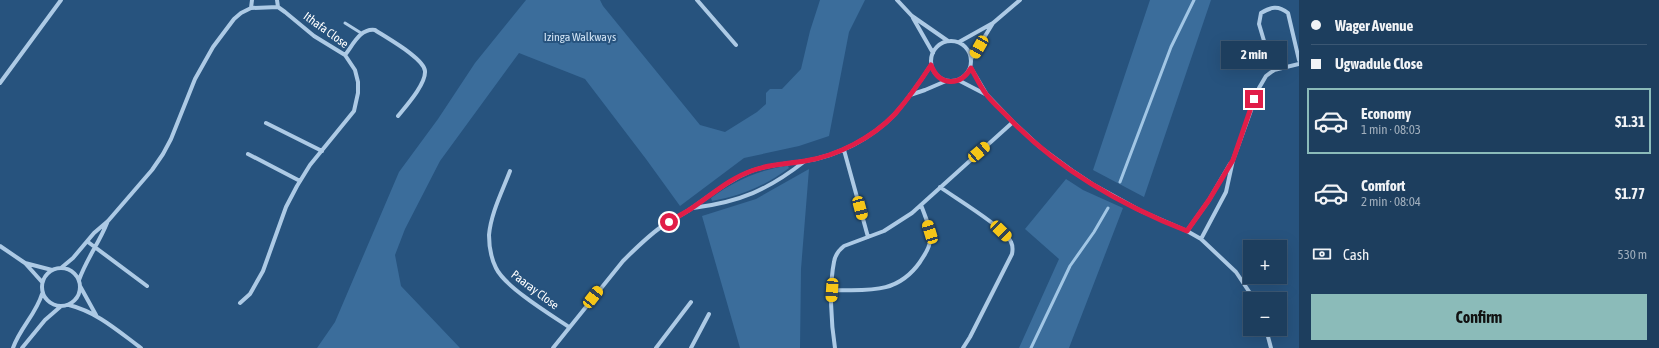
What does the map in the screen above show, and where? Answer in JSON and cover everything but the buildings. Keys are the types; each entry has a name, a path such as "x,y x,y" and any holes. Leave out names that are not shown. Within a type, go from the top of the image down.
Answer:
{"street":[{"path":"0,84 61,0"},
{"path":"251,8 252,0"},
{"path":"24,263 52,270 61,268 74,258 94,233 108,221 152,170 163,154 171,139 195,79 213,47 234,19 241,13 251,8 278,8 277,0"},
{"path":"697,0 736,45"},
{"path":"897,0 912,16 948,41"},
{"path":"959,42 993,23 1020,0"},
{"path":"1273,72 1259,24 1261,13 1270,7 1279,8 1288,13 1299,60"},
{"name":"Ithafa Close","path":"240,303 250,294 260,278 286,207 300,182 322,151 354,111 356,104 358,82 355,70 345,55 314,36 278,8"},
{"path":"912,16 933,53"},
{"path":"910,96 946,81 958,80 967,74 971,68 972,60 993,23"},
{"path":"345,55 361,33 369,29 374,30 409,53 422,64 425,70 424,76 416,93 398,116"},
{"path":"553,348 611,273 634,249 662,227 719,188 741,175 779,164 805,161 844,150 874,131 894,114 910,96 931,65 933,53 942,43 948,41 959,42 967,48 972,60"},
{"path":"1201,239 1226,192 1233,160 1254,99 1266,76 1285,67 1299,64"},
{"path":"931,65 938,76 946,81"},
{"path":"971,68 987,95 1040,147 1074,172 1141,211 1187,231 1201,239 1236,272 1249,292"},
{"path":"958,80 987,95"},
{"path":"835,348 832,331 832,290 834,261 839,250 844,246 884,231 921,205 1013,122"},
{"path":"266,123 322,151"},
{"path":"844,150 868,238"},
{"path":"248,154 300,182"},
{"path":"1187,231 1209,200 1233,160"},
{"path":"691,208 723,204 747,197 778,181 805,161"},
{"name":"Paaray Close","path":"510,171 492,218 489,234 489,246 492,260 502,277 534,303 569,327"},
{"path":"940,187 978,212 1011,240 1013,247 1012,254 963,348"},
{"path":"832,290 881,290 900,282 913,272 928,250 930,242 930,232 921,205"},
{"path":"79,280 101,239 108,221"},
{"path":"88,242 147,286"},
{"path":"0,246 24,263 42,282"},
{"path":"61,268 72,272 79,280 80,286 78,297 69,305"},
{"path":"13,348 27,321 39,305 44,277 52,270"},
{"path":"80,286 97,316"},
{"path":"42,294 50,303 60,307"},
{"path":"656,348 691,302"},
{"path":"22,348 28,344 45,320 60,307 69,305 84,309 97,316 141,348"},
{"path":"691,348 709,314"},
{"path":"1268,336 1271,348"}],"lane":[{"path":"345,23 361,33"}],"green space":[{"name":"Izinga Walkways","path":"526,0 600,0 603,6 700,125 725,132 757,112 766,104 766,93 770,89 782,89 801,69 810,31 820,0 865,0 849,32 829,136 799,146 744,158 680,206 585,79 519,53 440,161 405,229 395,255 401,286 460,348 317,348 335,322 399,172 438,119 475,63"},
{"path":"1150,0 1211,0 1144,197 1093,170"},
{"path":"788,166 789,168 762,185 743,193 712,201 711,198 737,182 755,174"},
{"path":"809,169 801,269 800,348 740,348 702,216 756,199"},
{"path":"1066,179 1083,190 1123,208 1069,348 1019,348 1059,259 1025,229"}],"waterway":[{"path":"1120,182 1171,47 1194,0"},
{"path":"1031,348 1070,266 1094,232 1108,208"}],"route":[{"path":"669,222 708,195 741,175 766,166 805,161 844,150 874,131 894,114 910,96 931,65 938,76 943,80 949,81 962,79 971,68 987,95 1040,147 1092,184 1159,220 1187,231 1209,200 1233,160 1254,99"}]}
